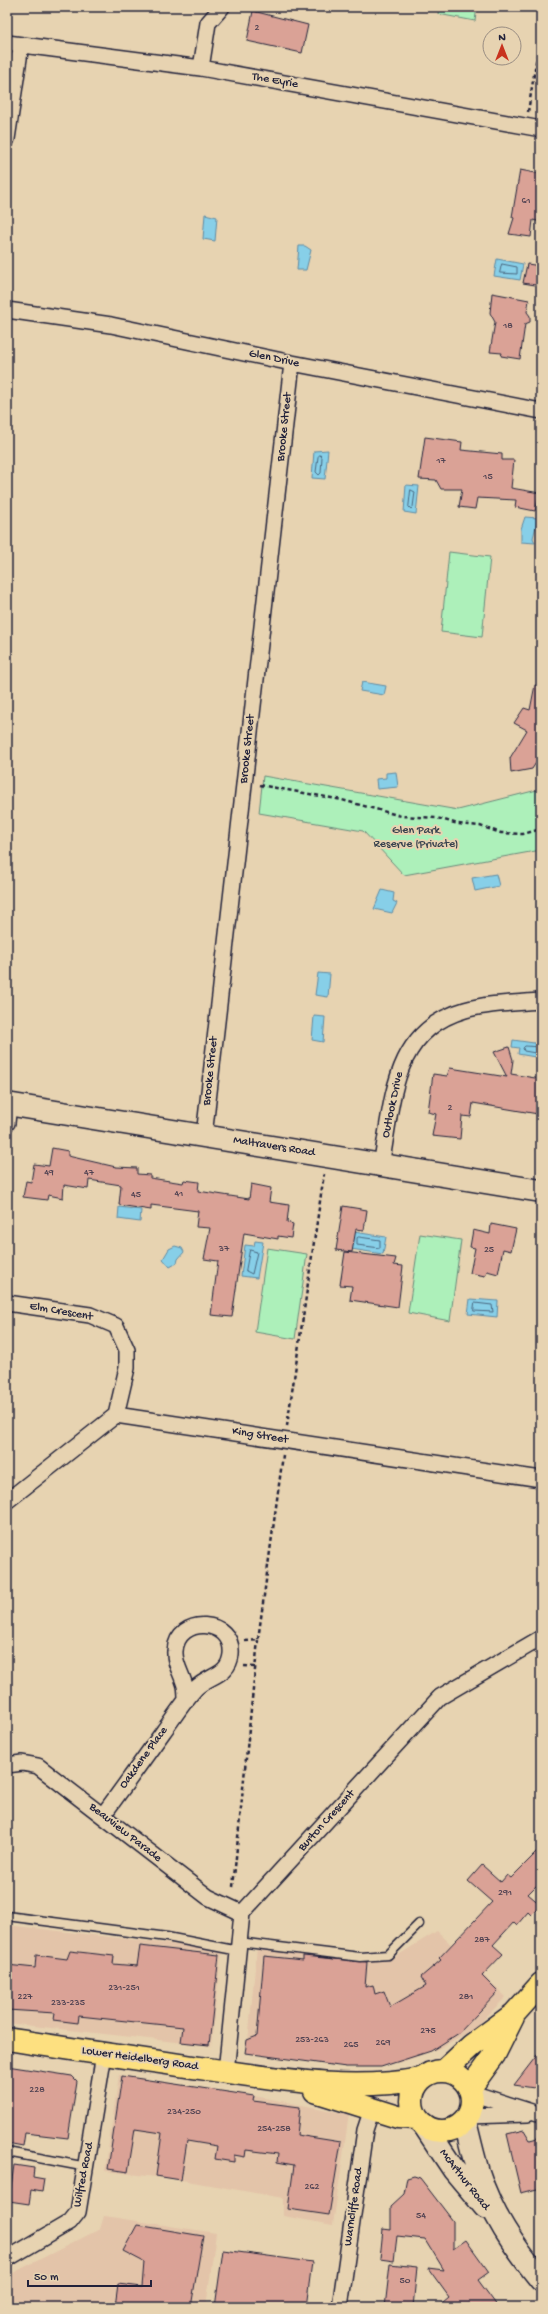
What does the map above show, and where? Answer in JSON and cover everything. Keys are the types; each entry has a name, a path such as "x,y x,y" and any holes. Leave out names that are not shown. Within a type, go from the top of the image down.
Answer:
{"main road":[{"path":"444,2071 472,2045 514,2014 541,1984"},
{"path":"471,2090 494,2055 514,2014"},
{"name":"Lower Heidelberg Road","path":"7,2039 273,2078 346,2085 394,2084 421,2079"},
{"path":"435,2071 444,2071 459,2076 471,2090 472,2104 467,2118 452,2130 438,2131 421,2122 413,2109 412,2098 415,2088 421,2079 435,2071"},
{"name":"Lower Heidelberg Road","path":"273,2078 398,2118 421,2122"}],"street":[{"path":"201,68 208,23 222,7"},
{"path":"7,139 14,44"},
{"name":"The Eyrie","path":"14,44 201,68 541,129"},
{"name":"Glen Drive","path":"7,310 111,325 292,363 541,411"},
{"name":"Brooke Street","path":"204,1136 292,363"},
{"name":"Outlook Drive","path":"381,1165 392,1096 398,1072 406,1056 423,1034 441,1019 466,1009 541,1001"},
{"name":"Maltravers Road","path":"8,1110 204,1136 541,1191"},
{"name":"Elm Crescent","path":"7,1302 90,1315 116,1326 128,1350 128,1368 116,1415"},
{"path":"7,1501 116,1415"},
{"name":"King Street","path":"116,1415 541,1479"},
{"path":"186,1701 185,1686 175,1651 181,1635 194,1626 213,1626 223,1632 230,1642"},
{"name":"Burton Crescent","path":"242,1913 440,1696 541,1638"},
{"name":"Oakdene Place","path":"103,1816 186,1701 197,1688 225,1670 231,1657 230,1642"},
{"name":"Beauview Parade","path":"7,1765 22,1763 38,1766 208,1897 242,1913"},
{"path":"226,2072 242,1913"},
{"name":"Wilfred Road","path":"7,2259 70,2222 78,2212 87,2167 104,2054"},
{"path":"471,2090 537,2114"},
{"name":"Warncliffe Road","path":"340,2307 365,2130 372,2109"},
{"path":"467,2118 537,2114"},
{"name":"McArthur Road","path":"467,2118 478,2172 492,2205 517,2251 541,2280"},
{"name":"McArthur Road","path":"421,2122 454,2170 506,2233"}],"lane":[{"path":"7,1916 239,1946 360,1956 388,1955 419,1924"},
{"path":"7,2152 87,2167"}],"path":[{"path":"526,126 541,31"},
{"path":"260,785 342,800 401,816 437,818 458,824 480,826 501,833 523,834 541,829"},
{"path":"233,1887 258,1640 326,1156"},
{"path":"230,1642 258,1640"}],"shaded area":[{"path":"7,1925 222,1950 211,2046 7,2023"},
{"path":"437,1931 506,1997 474,2029 438,2049 399,2063 355,2063 247,2052 257,1947 367,1960 392,1959"},
{"path":"119,2075 254,2096 349,2114 333,2225 283,2216 283,2198 181,2180 105,2171"},
{"path":"104,2216 216,2233 206,2307 8,2307 7,2276 100,2229"}],"green space":[{"path":"439,7 477,7 475,21 438,14"},
{"path":"449,552 490,557 482,637 441,632"},
{"name":"Glen Park Reserve (Private)","path":"263,776 458,810 541,789 541,850 404,875 363,831 259,813"},
{"path":"420,1234 461,1240 450,1321 408,1313"},
{"path":"267,1248 307,1254 295,1339 255,1332"}],"water":[{"path":"205,214 217,217 215,241 203,239"},
{"path":"299,246 305,246 311,250 306,270 297,270"},
{"path":"497,259 523,264 520,280 494,276"},
{"path":"328,450 325,479 312,478 314,451"},
{"path":"406,485 419,486 416,514 404,512"},
{"path":"525,517 538,518 533,538 535,543 521,542 521,529"},
{"path":"362,682 386,686 384,695 360,691"},
{"path":"396,772 398,787 377,789 376,779 386,778 386,773"},
{"path":"496,874 499,886 475,891 472,878"},
{"path":"382,890 394,893 393,901 397,903 392,913 374,909"},
{"path":"318,973 330,974 328,997 315,995"},
{"path":"314,1016 325,1017 323,1042 312,1040"},
{"path":"513,1040 541,1044 541,1058 518,1054 519,1048 512,1047"},
{"path":"119,1207 141,1210 140,1222 118,1219"},
{"path":"354,1232 386,1237 383,1254 351,1249"},
{"path":"255,1241 263,1242 257,1278 241,1276 245,1245 254,1246"},
{"path":"175,1246 182,1248 184,1252 178,1259 177,1263 170,1267 163,1259 169,1249"},
{"path":"470,1299 498,1301 497,1317 468,1314"}],"building":[{"path":"253,11 308,25 302,53 247,41"},
{"path":"520,170 541,174 541,222 533,220 531,237 509,234 514,218 512,217"},
{"path":"527,264 541,266 541,286 523,283"},
{"path":"492,293 529,300 527,312 530,316 530,322 525,324 520,359 501,356 502,353 490,352 495,322 490,313"},
{"path":"425,437 462,442 461,450 502,454 502,460 514,460 511,488 540,493 535,511 515,507 516,500 477,498 475,509 459,507 462,489 441,489 436,480 419,479"},
{"path":"535,685 541,686 541,755 532,769 511,773 510,758 527,730 514,723 524,708 530,710"},
{"path":"509,1047 513,1060 511,1074 541,1079 541,1104 539,1104 538,1114 473,1103 471,1117 462,1116 460,1139 432,1136 436,1114 428,1112 433,1074 447,1076 450,1068 507,1077 494,1052"},
{"path":"52,1148 68,1151 68,1156 116,1167 137,1168 137,1174 150,1175 150,1178 183,1183 184,1180 199,1182 198,1191 249,1199 251,1184 271,1188 269,1202 289,1205 287,1222 293,1224 291,1238 278,1236 278,1239 244,1233 232,1317 211,1315 218,1261 204,1259 210,1228 196,1227 198,1211 151,1205 151,1210 119,1205 121,1185 89,1180 88,1189 64,1185 63,1198 48,1195 47,1200 23,1197 26,1181 31,1182 34,1164 49,1166"},
{"path":"343,1206 367,1210 364,1230 356,1229 352,1252 336,1250"},
{"path":"491,1224 516,1229 511,1251 503,1249 498,1274 487,1271 485,1276 470,1273 475,1248 470,1247 473,1230 490,1234"},
{"path":"345,1252 396,1258 394,1265 403,1266 398,1307 350,1300 352,1286 340,1285"},
{"path":"541,1848 541,1881 528,1894 541,1905 531,1915 528,1912 517,1925 514,1922 493,1945 503,1954 482,1976 498,1992 459,2033 431,2051 381,2067 346,2067 245,2053 247,2040 257,2036 264,1956 303,1960 303,1956 367,1962 365,1987 373,1985 375,1994 384,1991 390,2007 426,1986 421,1977 441,1960 439,1958 492,1902 468,1881 482,1865 501,1882 507,1875 511,1878"},
{"path":"140,1946 219,1955 209,2045 181,2042 183,2027 79,2016 78,2023 54,2020 55,2013 7,2010 7,1965 35,1968 36,1955 67,1959 70,1951 114,1956 113,1964 137,1966"},
{"path":"541,2050 541,2089 514,2085"},
{"path":"7,2066 72,2076 77,2081 68,2138 25,2133 23,2146 7,2143"},
{"path":"122,2076 254,2096 253,2101 300,2107 297,2135 341,2142 329,2215 288,2209 294,2165 277,2162 278,2154 246,2150 245,2157 234,2155 234,2162 215,2159 217,2146 187,2141 181,2180 156,2176 162,2133 135,2129 128,2172 108,2169"},
{"path":"524,2130 530,2140 541,2137 541,2188 521,2193 507,2134"},
{"path":"14,2165 34,2168 33,2177 44,2179 42,2192 31,2190 29,2204 9,2201"},
{"path":"414,2176 420,2178 453,2221 453,2249 466,2240 489,2272 478,2280 498,2307 437,2307 449,2297 428,2268 444,2270 425,2239 397,2236 394,2261 380,2259 383,2229 391,2230 391,2206 404,2194 407,2178"},
{"path":"137,2225 203,2236 191,2307 115,2307 118,2284 142,2287 144,2262 123,2251"},
{"path":"223,2250 312,2262 306,2307 215,2307"},
{"path":"390,2264 417,2267 413,2307 385,2307"}]}
